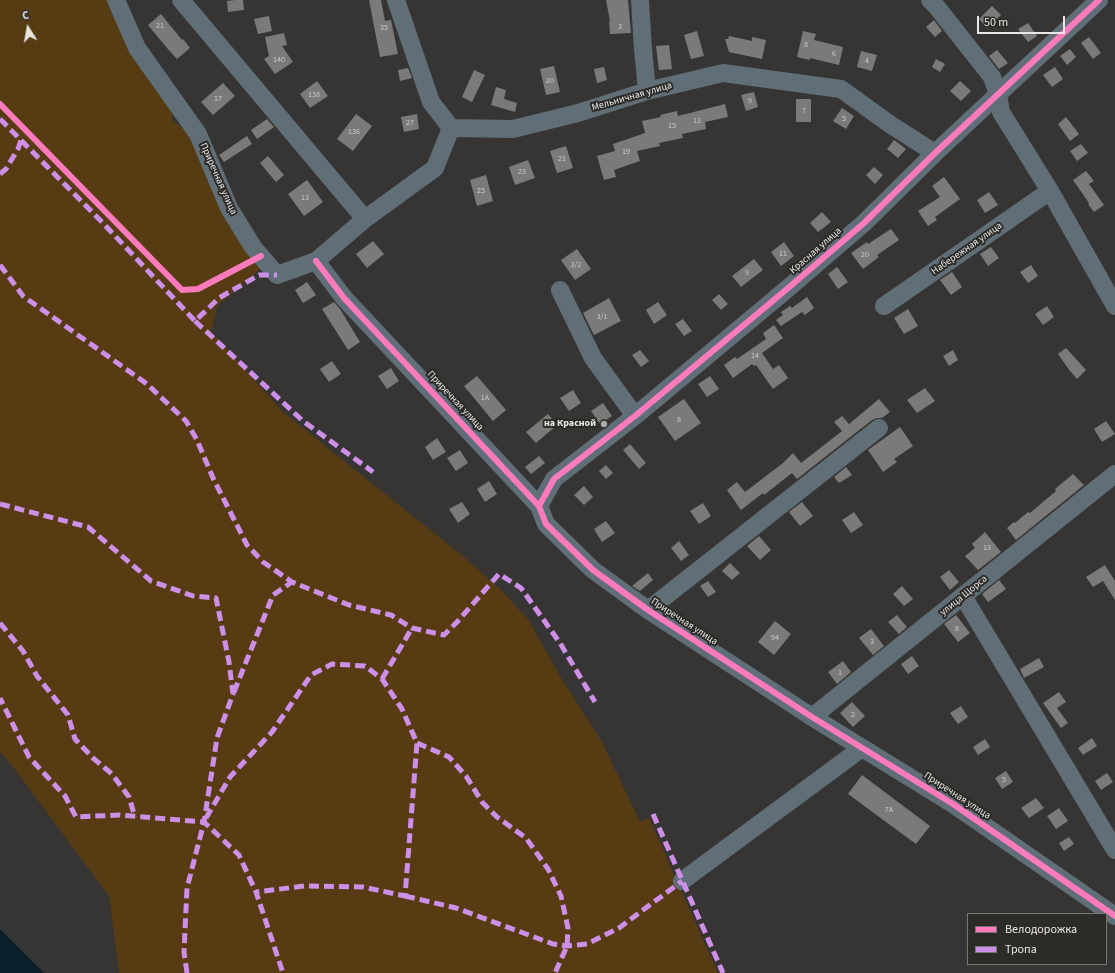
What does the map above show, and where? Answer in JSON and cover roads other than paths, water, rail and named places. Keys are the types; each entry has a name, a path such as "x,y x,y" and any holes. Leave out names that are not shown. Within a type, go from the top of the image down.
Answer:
{"street":[{"name":"Приречная улица","path":"116,0 138,48 198,134 229,208 253,247 277,274 316,261 344,298 539,506 546,524 593,570 648,610 812,717 953,804 1115,916"},
{"path":"181,0 365,219"},
{"path":"316,261 365,219 435,168 451,128 432,102 396,0"},
{"path":"640,0 642,49 647,91"},
{"path":"930,0 992,76 998,95 1001,112 1050,191 1115,306"},
{"name":"Красная улица","path":"539,506 554,479 635,416 864,223 935,153 1099,0"},
{"name":"Мельничная улица","path":"451,128 513,129 578,113 647,91 723,73 841,89 891,125 935,153"},
{"name":"Набережная улица","path":"884,306 1050,191"},
{"path":"560,290 593,358 635,416"},
{"name":"Приречная улица","path":"648,610 880,428"},
{"name":"улица Щорса","path":"812,717 1115,474"},
{"path":"963,596 1115,850"},
{"path":"682,881 862,748"}],"water":[{"path":"0,929 44,973 0,973"}],"place":[{"name":"на Красной","path":"604,424"}]}
